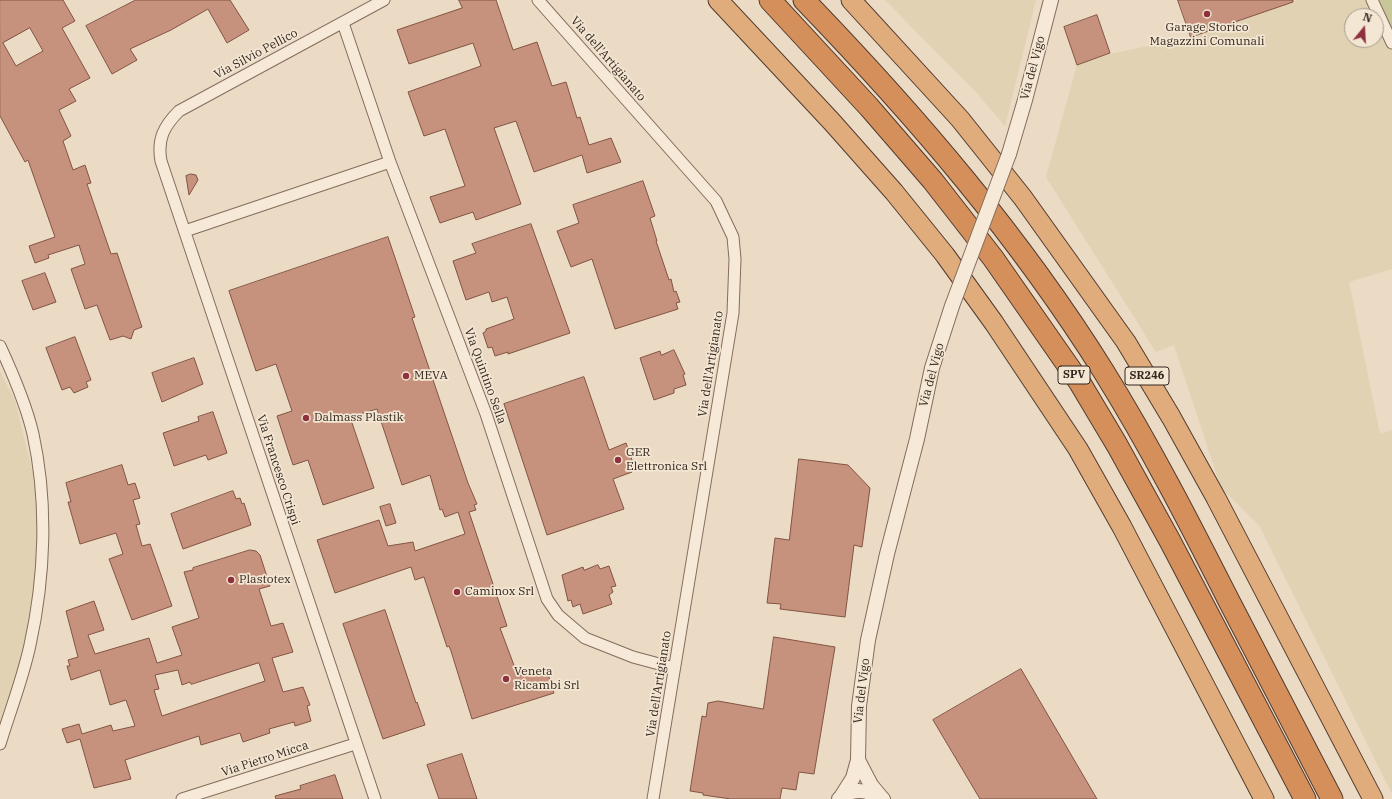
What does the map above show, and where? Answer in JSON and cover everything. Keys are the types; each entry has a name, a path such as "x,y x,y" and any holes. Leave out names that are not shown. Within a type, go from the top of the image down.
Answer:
{"highway":[{"path":"718,0 832,122 894,192 945,255 994,323 1078,449 1125,534 1264,799"},
{"name":"SPV","path":"770,0 869,107 933,181 993,258 1060,354 1095,407 1139,484 1305,799"},
{"name":"SPV","path":"804,0 897,99 959,171 1028,260 1079,334 1129,412 1169,485 1332,799"},
{"name":"SR246","path":"851,0 965,125 1023,198 1126,342 1171,417 1216,498 1373,799"}],"street":[{"name":"Via Silvio Pellico","path":"159,149 163,131 168,122 179,111 384,0"},
{"name":"Via dell'Artigianato","path":"538,0 716,201 734,237 735,259 733,313 653,799"},
{"name":"Via del Vigo","path":"840,798 853,778 858,760 859,706 868,640 887,554 917,439 932,368 952,306 1008,154 1025,100 1051,0"},
{"path":"1372,0 1392,43"},
{"name":"Via Quintino Sella","path":"343,23 390,162 486,414 547,599 558,615 585,638 633,656 674,668"},
{"name":"Via Francesco Crispi","path":"159,149 355,744 375,799"},
{"path":"185,231 390,162"},
{"path":"0,346 24,404 33,434 39,474 44,539 38,601 30,647 0,744"},
{"name":"Via Pietro Micca","path":"182,799 355,744"},
{"name":"Via del Vigo","path":"858,760 871,785 883,799"},
{"path":"840,798 852,792 863,791 874,793 883,799"}],"shaded area":[{"path":"885,0 1036,0 1005,126 976,92"},
{"path":"1298,0 1379,0 1382,8 1344,8 1344,48 1384,48 1384,12 1392,30 1392,269 1349,282 1380,434 1392,430 1392,794 1259,525 1221,488 1174,345 1156,352 1046,177 1077,65 1110,54 1191,37"},
{"path":"0,371 15,401 37,490 39,570 32,628 0,728"}],"green space":[{"path":"1379,0 1392,0 1392,30 1384,12 1384,8 1382,8"}],"building":[{"path":"0,0 63,0 75,21 62,28 90,78 69,89 76,101 59,110 71,136 63,141 73,170 85,165 91,183 87,184 111,254 117,253 142,327 134,330 131,339 123,336 110,340 97,305 85,309 71,269 85,264 79,245 48,255 49,258 35,263 29,246 55,237 28,160 25,162 0,116","holes":["30,28 43,51 16,66 3,43"]},
{"path":"136,0 230,0 249,30 227,43 208,9 171,30 130,49 137,60 112,74 86,26"},
{"path":"459,0 496,0 513,50 537,42 552,86 566,82 577,118 580,117 589,145 611,138 621,162 587,173 582,155 534,172 516,121 494,128 521,204 476,220 473,212 440,223 430,197 465,186 445,129 424,136 408,92 481,66 473,43 409,64 397,30 462,8"},
{"path":"1178,0 1293,0 1293,2 1191,37"},
{"path":"1097,15 1110,53 1077,65 1064,27"},
{"path":"191,174 196,175 198,180 189,195 186,176"},
{"path":"643,181 655,216 650,218 656,241 669,280 671,279 674,292 676,291 680,302 676,303 678,309 615,329 592,259 571,267 557,231 579,223 573,205"},
{"path":"531,224 570,333 508,354 508,352 495,356 492,347 488,348 483,333 486,329 514,319 507,297 492,302 489,292 466,300 453,261 476,253 472,244"},
{"path":"388,237 415,317 412,318 468,483 477,504 474,505 476,510 469,512 507,626 500,628 518,676 546,668 554,693 472,719 451,651 449,646 447,647 424,577 415,580 411,567 335,593 317,540 379,520 388,546 413,542 415,551 465,534 458,512 445,517 442,509 440,510 430,475 402,485 377,409 350,417 374,488 323,505 308,460 293,465 287,447 277,416 292,411 276,364 256,371 229,291"},
{"path":"45,273 56,302 33,310 22,281"},
{"path":"75,337 91,380 86,382 88,387 74,393 70,387 62,390 46,348"},
{"path":"674,350 685,374 683,375 686,385 674,389 674,393 654,400 640,358 660,351 661,355"},
{"path":"194,358 203,384 162,402 152,373"},
{"path":"584,377 609,450 626,443 633,463 629,465 632,472 613,479 624,509 547,535 504,404"},
{"path":"213,412 227,453 208,460 206,455 174,466 163,433 199,421 198,417"},
{"path":"799,459 848,465 870,488 862,547 854,545 845,617 780,609 781,604 767,603 775,538 789,540"},
{"path":"122,465 128,485 135,483 140,498 133,500 140,524 136,525 142,546 150,544 172,606 132,620 109,559 123,554 116,533 80,544 68,502 71,502 66,483"},
{"path":"233,491 236,499 240,498 242,504 244,503 251,525 183,549 171,514"},
{"path":"390,504 396,523 386,526 380,507"},
{"path":"250,550 256,551 260,555 270,586 259,589 271,626 283,623 293,652 272,658 283,692 303,687 310,705 307,706 311,721 295,726 294,722 269,729 270,733 243,742 240,733 201,745 199,736 125,760 131,779 94,788 80,739 67,743 62,729 79,724 82,734 111,725 113,731 135,726 126,700 110,705 100,670 71,680 67,666 70,666 68,660 78,657 66,611 94,601 104,630 88,635 95,654 149,638 157,663 182,655 172,627 199,618 184,572 193,570 193,568","holes":["259,663 265,681 162,716 154,690 159,689 155,675 178,670 182,685 190,682 191,684"]},
{"path":"598,565 600,569 609,566 616,586 611,587 613,592 609,595 612,604 583,614 580,604 573,607 571,600 568,601 562,575 583,567 584,570"},
{"path":"385,610 416,703 417,702 425,725 383,739 343,624"},
{"path":"774,637 835,647 814,774 799,772 796,790 782,788 780,799 731,799 703,795 703,793 690,791 702,716 706,717 708,703 718,701 763,709"},
{"path":"1021,669 1097,799 980,799 933,720"},
{"path":"462,754 477,799 439,799 427,765"},
{"path":"335,775 343,799 276,799 275,796 301,789 300,786"}],"place":[{"name":"Garage Storico Magazzini Comunali","path":"1207,14"},
{"name":"MEVA","path":"406,376"},
{"name":"Dalmass Plastik","path":"306,418"},
{"name":"GER Elettronica Srl","path":"618,460"},
{"name":"Plastotex","path":"231,580"},
{"name":"Caminox Srl","path":"457,592"},
{"name":"Veneta Ricambi Srl","path":"506,679"}]}
